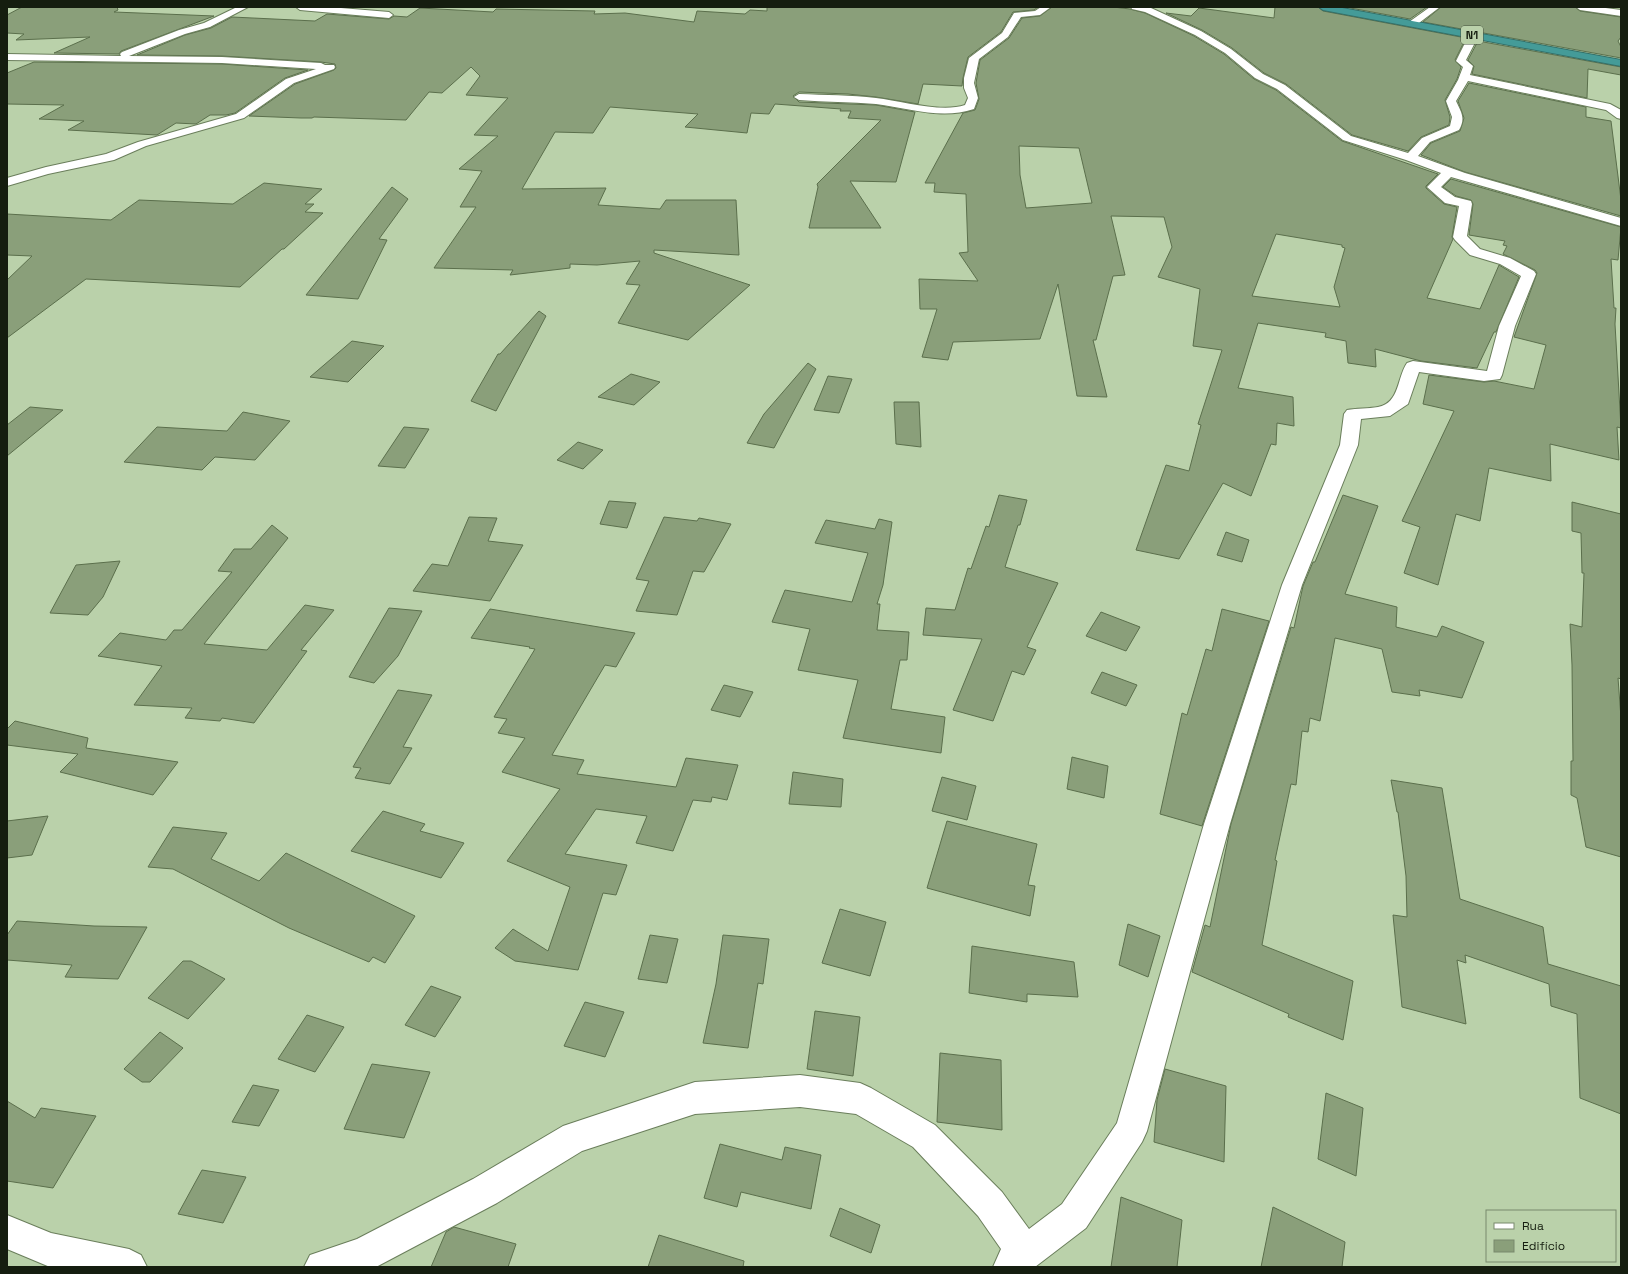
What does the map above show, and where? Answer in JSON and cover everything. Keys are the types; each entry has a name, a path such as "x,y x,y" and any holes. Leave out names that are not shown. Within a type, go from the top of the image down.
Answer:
{"highway":[{"name":"N1","path":"1323,7 1621,63"}],"street":[{"path":"112,58 182,32 207,25 244,7"},
{"path":"300,7 389,15"},
{"path":"799,97 876,101 935,110 961,110 970,107 973,98 969,91 969,77 974,58 1006,35 1014,25 1017,15 1037,13 1047,7"},
{"path":"1135,7 1148,10 1198,33 1228,51 1260,76 1281,87 1347,138 1410,157 1449,172 1621,222"},
{"path":"1412,24 1436,7"},
{"path":"1580,7 1621,13"},
{"path":"1410,157 1426,140 1455,128 1458,117 1452,101 1454,94 1465,77 1468,66 1461,61 1474,35"},
{"path":"7,57 222,60 330,67 290,81 240,116 142,144 110,157 46,171 7,182"},
{"path":"1465,77 1563,96 1610,107 1621,116"},
{"path":"322,1267 370,1252 485,1191 574,1137 695,1098 800,1091 860,1099 924,1136 990,1204 1018,1260 1074,1216 1131,1131 1217,824 1292,585 1349,445 1353,414 1384,412 1402,400 1413,366 1484,376 1494,375 1507,326 1529,274 1505,261 1475,252 1460,237 1466,204 1450,200 1433,187 1449,172"},
{"path":"7,1232 50,1250 129,1267"}],"building":[{"path":"22,7 117,7 118,10 114,12 214,16 121,51 119,54 54,53 90,37 16,40 24,34 7,33 7,15"},
{"path":"767,7 1038,7 1034,10 1013,12 1001,32 968,57 962,86 923,84 918,104 848,94 799,92 793,96 799,102 876,105 915,112 896,182 850,181 881,228 809,228 818,187 817,184 881,120 848,118 851,111 775,104 769,114 751,113 747,133 685,127 698,114 610,107 593,133 555,132 522,189 606,188 598,205 660,209 666,200 736,200 739,255 654,250 654,253 750,285 688,340 618,323 640,285 626,284 640,261 597,265 570,264 570,268 510,275 513,270 434,268 476,207 460,207 482,171 459,169 498,136 474,135 508,98 466,95 480,76 471,67 442,93 429,92 406,120 314,117 301,118 249,116 295,84 334,70 336,68 335,64 222,56 137,55 185,35 211,28 232,17 315,21 327,14 389,19 394,16 407,17 420,8 493,12 496,9 595,11 594,14 625,13 694,22 697,11 745,14 750,10 767,11"},
{"path":"1052,7 1113,7 1145,13 1194,36 1224,54 1254,79 1276,90 1342,141 1438,174 1426,186 1426,188 1444,204 1457,207 1452,237 1453,239 1427,298 1480,309 1499,265 1519,277 1496,332 1494,332 1477,368 1421,361 1375,349 1376,367 1348,363 1346,341 1325,337 1326,333 1258,323 1238,388 1293,397 1294,426 1277,423 1276,445 1271,444 1251,496 1223,483 1179,559 1136,550 1166,465 1189,471 1201,425 1198,424 1222,350 1193,346 1200,289 1158,277 1172,247 1164,217 1111,216 1125,275 1113,276 1096,340 1093,340 1107,397 1077,396 1058,284 1040,339 953,342 948,360 922,357 937,309 920,309 919,279 978,281 959,253 968,252 966,194 934,192 935,183 925,183 963,113 975,110 979,99 976,83 980,60 1009,38 1022,18 1040,16","holes":["1019,146 1079,148 1092,203 1026,208 1020,175","1276,234 1342,245 1342,247 1345,248 1334,287 1340,307 1252,296"]},
{"path":"1275,7 1318,7 1323,11 1466,38 1455,60 1461,67 1457,79 1445,100 1450,117 1449,125 1421,137 1408,151 1352,135 1286,84 1264,73 1232,48 1202,30 1166,13 1191,16 1199,8 1274,18"},
{"path":"1345,7 1427,7 1410,19"},
{"path":"1441,7 1575,7 1580,11 1621,17 1621,37 1618,41 1621,47 1621,58 1423,22"},
{"path":"1478,41 1621,67 1621,75 1588,69 1587,98 1472,74 1474,66 1468,60"},
{"path":"34,62 222,64 308,70 285,78 235,113 226,115 210,115 196,124 176,123 157,135 68,130 84,121 39,119 64,105 7,104 7,73"},
{"path":"1469,83 1586,107 1586,117 1611,121 1621,200 1621,216 1465,172 1421,155 1431,143 1460,131 1464,118 1458,101"},
{"path":"1451,179 1621,227 1618,260 1611,259 1614,308 1616,308 1615,324 1621,428 1617,427 1619,460 1550,444 1551,481 1489,468 1480,521 1456,514 1438,585 1404,573 1420,527 1402,521 1454,411 1423,404 1429,375 1484,382 1494,381 1534,389 1546,345 1514,337 1537,273 1535,270 1503,254 1507,246 1503,245 1505,241 1469,235 1473,204 1471,200 1456,196 1443,187"},
{"path":"264,183 322,189 305,204 314,204 305,212 323,213 240,287 86,279 7,338 7,280 32,256 7,255 7,214 111,220 139,200 233,204"},
{"path":"392,187 408,199 379,239 387,240 358,299 306,295"},
{"path":"539,311 546,316 496,411 471,401 498,354 500,354"},
{"path":"352,341 384,346 348,382 310,377"},
{"path":"808,363 816,369 774,448 747,443 764,414"},
{"path":"631,374 660,382 634,405 598,397"},
{"path":"828,376 852,379 839,413 814,410"},
{"path":"894,402 919,402 921,447 896,444"},
{"path":"30,407 63,410 7,456 7,425"},
{"path":"243,412 290,421 255,460 215,457 202,470 124,462 157,427 227,431"},
{"path":"404,427 429,429 405,468 378,466"},
{"path":"578,442 603,450 583,469 557,460"},
{"path":"999,495 1027,500 1005,567 1058,583 1027,647 1036,650 1024,675 1012,671 993,721 953,710 982,639 923,635 926,608 955,610 968,568 971,569 986,526 989,527"},
{"path":"1343,495 1378,506 1345,594 1397,607 1396,627 1437,637 1442,626 1484,642 1462,698 1419,690 1420,696 1392,692 1382,649 1335,638 1320,721 1310,718 1308,732 1302,731 1296,785 1291,784 1275,860 1277,861 1262,945 1353,981 1343,1040 1288,1017 1289,1014 1192,972 1205,925 1210,927 1231,824 1291,627 1294,628 1303,586 1313,562 1315,562"},
{"path":"609,501 636,503 627,528 600,524"},
{"path":"1572,502 1621,514 1621,679 1618,678 1621,718 1621,857 1586,847 1577,798 1571,795 1571,761 1573,761 1570,624 1582,627 1584,573 1582,573 1581,533 1572,531"},
{"path":"469,517 497,518 488,541 523,545 490,601 413,591 432,564 448,566"},
{"path":"664,517 697,521 699,518 731,524 704,572 693,571 677,615 636,611 649,581 636,579"},
{"path":"879,519 892,522 883,585 877,604 880,604 877,630 909,632 907,660 900,660 891,709 945,717 941,753 843,738 858,680 798,670 810,629 772,622 785,590 852,602 868,553 815,543 826,520 875,529"},
{"path":"272,525 288,538 204,644 267,650 305,605 334,610 301,650 307,651 254,723 222,718 220,721 185,718 192,708 134,705 162,666 98,656 120,633 166,640 174,630 182,630 232,572 218,571 234,549 251,549"},
{"path":"1226,532 1249,540 1242,562 1217,555"},
{"path":"120,561 103,597 88,615 50,613 76,565"},
{"path":"389,608 422,611 398,656 374,683 349,677"},
{"path":"490,609 635,633 616,667 605,665 552,755 584,760 577,774 676,787 686,758 738,765 727,800 712,797 711,802 693,800 673,851 636,843 647,816 596,809 565,854 627,865 616,895 603,893 578,970 515,961 495,948 513,929 548,951 570,887 507,861 560,789 502,772 525,738 498,733 507,719 494,717 535,649 471,638"},
{"path":"1222,609 1269,621 1202,826 1160,814 1182,713 1187,715 1206,649 1212,651"},
{"path":"1101,612 1140,627 1126,651 1086,636"},
{"path":"1102,672 1137,685 1126,706 1091,693"},
{"path":"724,685 753,692 740,717 711,710"},
{"path":"398,690 432,695 403,747 412,748 390,784 355,778 361,768 353,767"},
{"path":"15,721 88,738 86,748 178,762 153,795 60,772 78,754 7,745 7,729"},
{"path":"1072,757 1108,766 1104,798 1067,789"},
{"path":"793,772 843,779 841,807 789,804"},
{"path":"942,777 976,786 967,820 932,811"},
{"path":"1391,780 1442,788 1460,899 1543,927 1548,964 1621,986 1621,1114 1580,1098 1577,1014 1551,1006 1549,984 1465,955 1466,963 1457,960 1466,1024 1402,1007 1393,915 1407,917 1406,876 1398,812"},
{"path":"383,811 425,824 420,831 464,843 441,878 351,851"},
{"path":"48,816 32,855 7,858 7,821"},
{"path":"947,821 1037,844 1028,885 1035,886 1030,916 927,888"},
{"path":"173,827 227,833 211,859 259,881 286,853 415,916 385,963 373,957 369,962 289,928 173,869 148,867"},
{"path":"840,909 886,922 870,976 822,963"},
{"path":"17,921 94,926 147,927 118,979 65,977 72,965 7,960 7,935"},
{"path":"1128,924 1160,936 1148,977 1119,965"},
{"path":"650,935 678,939 667,983 638,979"},
{"path":"723,935 769,939 763,984 758,983 748,1048 703,1043 716,984"},
{"path":"972,946 1074,962 1078,997 1027,994 1027,1002 969,993"},
{"path":"183,961 191,961 225,979 188,1019 148,998"},
{"path":"431,986 461,997 435,1037 405,1025"},
{"path":"585,1002 624,1012 605,1057 564,1046"},
{"path":"815,1011 860,1017 853,1076 807,1069"},
{"path":"307,1015 344,1027 315,1072 278,1059"},
{"path":"160,1032 183,1048 150,1082 142,1082 124,1069"},
{"path":"940,1053 1001,1060 1002,1130 937,1122"},
{"path":"372,1064 430,1072 404,1138 344,1129"},
{"path":"1165,1069 1226,1086 1224,1162 1154,1142 1157,1100"},
{"path":"253,1085 279,1090 259,1126 232,1122"},
{"path":"1326,1093 1363,1108 1356,1176 1318,1159"},
{"path":"7,1101 35,1118 41,1108 96,1116 53,1188 7,1181"},
{"path":"720,1144 782,1160 785,1147 821,1155 811,1209 741,1192 737,1207 704,1198"},
{"path":"202,1170 246,1177 223,1223 178,1214"},
{"path":"1121,1197 1182,1220 1177,1267 1111,1267"},
{"path":"1273,1207 1345,1242 1342,1267 1261,1267"},
{"path":"840,1208 880,1225 871,1253 830,1236"},
{"path":"454,1227 516,1244 508,1267 431,1267 446,1232"},
{"path":"659,1235 744,1261 743,1267 648,1267"}]}
